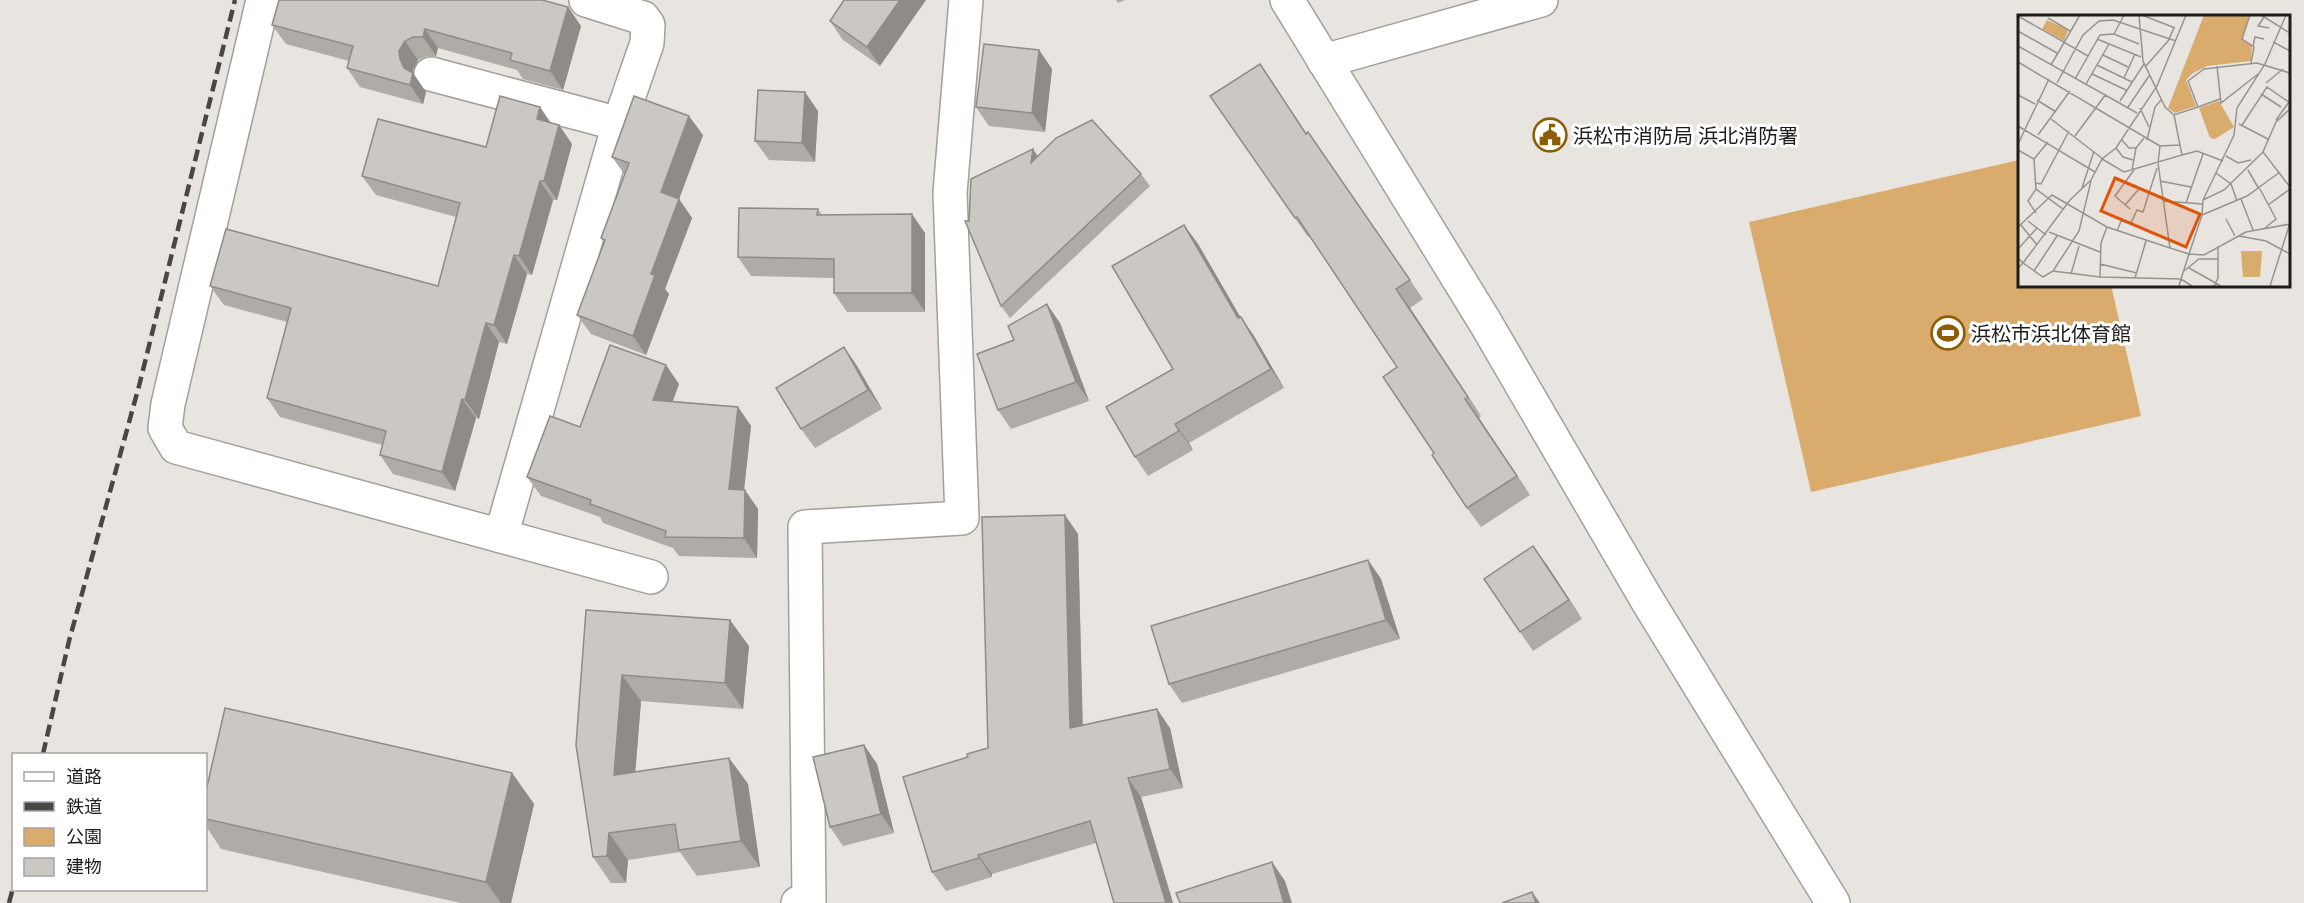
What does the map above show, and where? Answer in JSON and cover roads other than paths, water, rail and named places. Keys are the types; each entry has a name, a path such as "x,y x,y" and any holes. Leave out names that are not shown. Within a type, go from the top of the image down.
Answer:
{"street":[{"path":"263,0 168,404 165,428 176,447 651,577"},
{"path":"501,537 619,124 647,43 648,26 643,18 586,0"},
{"path":"798,903 810,901 805,526 962,518 950,193 966,0"},
{"path":"1287,0 1485,322 1647,600 1833,903"},
{"path":"1324,61 1541,0"},
{"path":"431,74 619,124"}],"railway":[{"path":"43,753 69,641 139,386 235,0"},
{"path":"9,903 12,891"}],"place":[{"name":"浜松市消防局 浜北消防署","path":"1550,135"},
{"name":"浜松市浜北体育館","path":"1948,333"}]}
